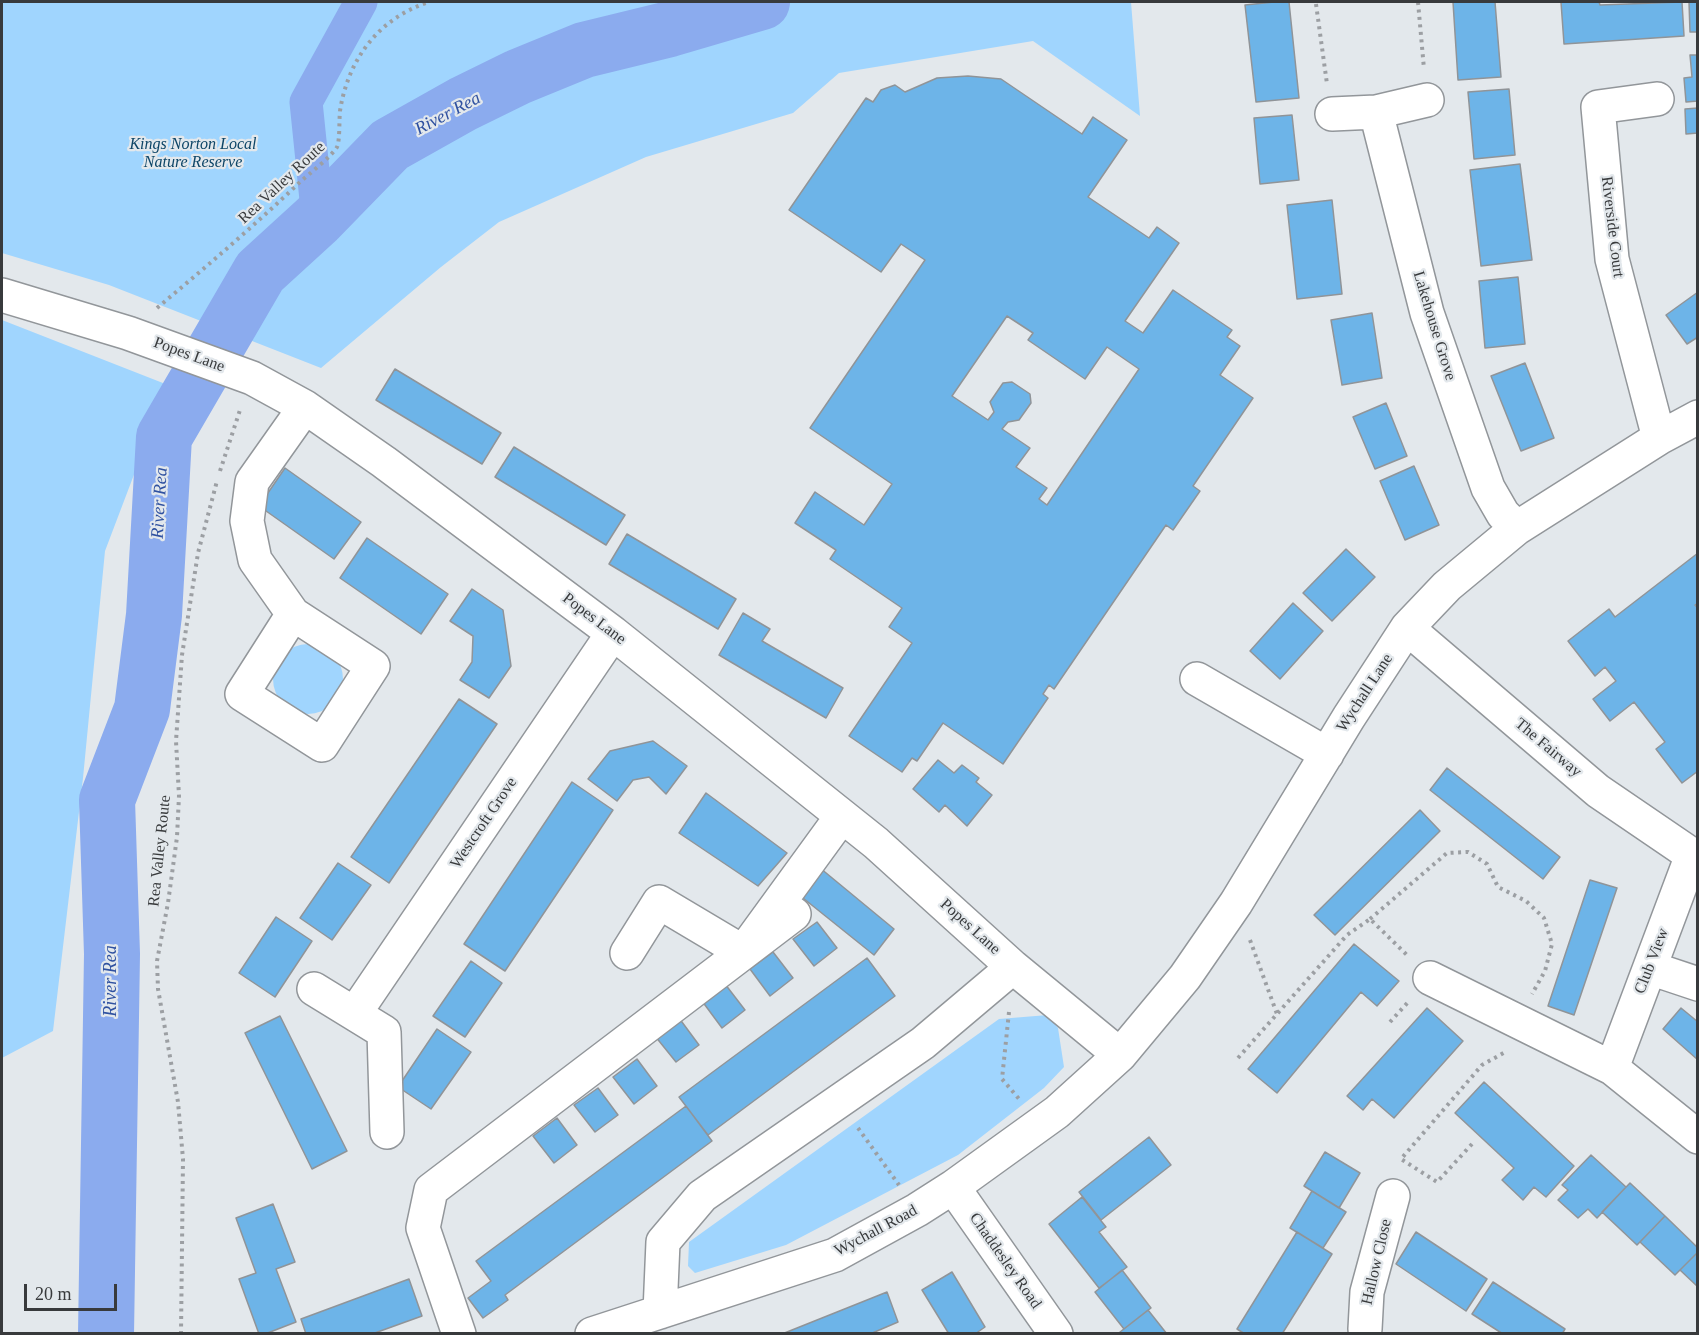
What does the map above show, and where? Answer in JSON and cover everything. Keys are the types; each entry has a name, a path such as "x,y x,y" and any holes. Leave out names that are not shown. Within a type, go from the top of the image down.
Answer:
{"street":[{"name":"Riverside Court","path":"1657,99 1598,107 1612,259 1659,438"},
{"path":"1332,114 1376,112 1427,100"},
{"name":"Lakehouse Grove","path":"1376,112 1427,313 1488,488 1503,514 1517,528"},
{"name":"Popes Lane","path":"2,295 139,337 246,376 294,401 384,462 613,633 876,843 1013,967 1120,1055"},
{"path":"293,615 255,560 248,520 252,482 294,401"},
{"name":"Wychall Lane","path":"1120,1055 1185,977 1236,903 1407,628 1447,586 1517,528 1659,438 1698,417"},
{"name":"The Fairway","path":"1407,628 1598,791 1695,855"},
{"name":"Westcroft Grove","path":"355,1013 613,633"},
{"path":"1197,679 1327,754"},
{"path":"743,952 842,816"},
{"name":"Club View","path":"1612,1068 1695,855"},
{"path":"627,953 659,902 743,952"},
{"path":"459,1334 423,1228 431,1190 794,914"},
{"path":"660,1312 663,1242 702,1196 922,1043 1013,967"},
{"path":"1650,968 1698,984"},
{"path":"1430,978 1612,1068 1698,1137"},
{"path":"314,989 384,1032 387,1132"},
{"name":"Wychall Road","path":"592,1334 835,1254 917,1210 953,1187 1058,1112 1120,1055"},
{"name":"Chaddesley Road","path":"953,1187 1056,1334"},
{"name":"Hallow Close","path":"1369,1332 1367,1292 1393,1196"}],"path":[{"name":"Rea Valley Route","path":"139,337 337,147 345,87 351,70 361,53 384,26 402,12 429,2"},
{"path":"1418,2 1427,100"},
{"path":"1316,4 1332,114"},
{"name":"Rea Valley Route","path":"181,1334 183,1158 178,1102 158,989 157,961 177,837 179,796 177,710 189,604 198,553 246,376"},
{"path":"1238,1058 1347,935 1370,919 1447,853 1468,852 1487,864 1498,887 1526,901 1544,918 1552,944 1527,1026 1482,1065 1401,1159 1437,1182 1472,1144"},
{"path":"1370,919 1430,978"},
{"path":"1258,964 1276,1014"},
{"path":"1013,967 1002,1079 1040,1123"},
{"path":"839,1101 917,1210"}],"green space":[{"name":"Kings Norton Local Nature Reserve","path":"2,2 1131,2 1140,116 1033,41 839,73 793,113 646,157 499,222 441,267 321,368 109,285 2,253"},
{"path":"2,320 168,385 105,551 83,778 53,1031 2,1058"},
{"path":"308,644 327,650 337,660 343,679 337,698 327,708 308,714 289,708 279,698 273,679 279,660 289,650"},
{"path":"1048,1015 1058,1028 1064,1067 1044,1088 958,1155 786,1245 695,1273 688,1266 689,1242 999,1019"}],"building":[{"path":"1289,2 1299,98 1256,102 1245,5"},
{"path":"1453,2 1495,2 1501,77 1458,80"},
{"path":"1561,2 1599,2 1600,5 1682,2 1684,36 1564,44"},
{"path":"1689,2 1698,2 1698,32 1690,32"},
{"path":"1690,55 1698,55 1698,101 1686,102 1684,78 1692,77"},
{"path":"968,76 1001,79 1082,134 1093,117 1127,140 1088,197 1149,238 1157,227 1179,243 1125,321 1143,333 1173,290 1232,330 1227,337 1240,346 1220,375 1253,398 1193,486 1200,491 1173,530 1166,525 1054,689 1049,685 1043,694 1048,698 1003,764 943,723 917,761 912,758 902,772 849,736 912,643 889,627 902,608 830,559 836,550 795,523 815,492 864,525 892,484 810,428 925,260 901,244 881,272 789,210 866,98 873,102 881,90 895,85 905,92 937,78","holes":["1007,316 1033,333 1028,340 1085,379 1107,347 1139,369 1047,505 1039,499 1047,488 1016,467 1030,448 1002,429 1008,422 1019,420 1031,403 1030,394 1012,382 1003,383 990,402 994,412 988,420 952,396"]},
{"path":"1509,89 1515,155 1474,159 1468,92"},
{"path":"1698,108 1698,133 1686,134 1685,109"},
{"path":"1292,115 1299,180 1260,184 1254,118"},
{"path":"1520,164 1532,260 1481,266 1470,170"},
{"path":"1332,200 1342,294 1297,299 1287,205"},
{"path":"1518,277 1525,344 1485,348 1479,281"},
{"path":"1698,292 1698,337 1687,344 1666,315"},
{"path":"1372,313 1382,378 1342,385 1331,320"},
{"path":"1525,363 1554,438 1521,451 1491,376"},
{"path":"395,369 501,433 482,464 376,400"},
{"path":"1386,403 1407,456 1375,469 1353,417"},
{"path":"514,447 625,515 606,545 495,477"},
{"path":"1414,466 1439,525 1405,540 1380,481"},
{"path":"285,468 361,522 334,559 259,506"},
{"path":"627,534 736,599 718,629 609,564"},
{"path":"367,538 448,594 421,634 340,578"},
{"path":"1346,549 1375,577 1332,621 1303,593"},
{"path":"1698,553 1698,603 1695,605 1698,608 1698,771 1682,783 1656,749 1665,742 1634,702 1610,721 1593,699 1616,681 1605,667 1595,676 1568,641 1609,609 1615,617"},
{"path":"472,589 503,610 511,666 489,698 460,680 472,662 473,636 450,621"},
{"path":"1293,603 1323,631 1280,679 1250,651"},
{"path":"743,613 770,629 762,641 843,688 826,718 719,655"},
{"path":"459,699 497,724 389,883 351,857"},
{"path":"653,741 687,766 666,794 649,777 633,780 617,801 588,779 610,751"},
{"path":"938,760 954,773 962,765 979,778 976,782 992,795 967,826 945,805 939,812 913,789"},
{"path":"1447,768 1560,857 1543,879 1430,790"},
{"path":"572,782 613,810 505,971 464,944"},
{"path":"706,793 787,853 758,886 679,833"},
{"path":"1420,810 1440,831 1335,935 1314,915"},
{"path":"338,863 371,885 332,940 300,918"},
{"path":"814,863 894,929 874,955 793,890"},
{"path":"1590,880 1617,888 1574,1015 1548,1006"},
{"path":"276,917 312,941 275,997 239,973"},
{"path":"817,922 837,948 814,966 793,939"},
{"path":"1354,944 1399,981 1377,1006 1361,992 1277,1093 1248,1069"},
{"path":"773,952 793,978 770,996 750,969"},
{"path":"867,958 895,996 708,1135 679,1097"},
{"path":"471,961 502,983 465,1037 433,1016"},
{"path":"725,984 745,1010 722,1028 702,1001"},
{"path":"1427,1008 1463,1041 1394,1118 1372,1099 1363,1110 1347,1096"},
{"path":"1681,1008 1698,1022 1698,1060 1663,1029"},
{"path":"280,1016 347,1151 312,1169 245,1033"},
{"path":"679,1018 699,1045 676,1062 655,1036"},
{"path":"437,1029 471,1052 431,1109 398,1087"},
{"path":"637,1059 657,1086 634,1104 613,1077"},
{"path":"1484,1082 1574,1166 1546,1197 1534,1187 1523,1200 1502,1180 1514,1168 1455,1113"},
{"path":"598,1088 618,1115 595,1132 574,1105"},
{"path":"686,1106 712,1141 505,1295 508,1300 483,1318 468,1298 491,1281 476,1261"},
{"path":"557,1118 577,1145 554,1163 533,1136"},
{"path":"1149,1137 1171,1165 1101,1220 1079,1192"},
{"path":"1325,1152 1360,1173 1339,1208 1304,1186"},
{"path":"1591,1155 1626,1187 1597,1218 1588,1209 1578,1218 1558,1200 1568,1190 1562,1185"},
{"path":"1630,1183 1665,1216 1637,1245 1602,1212"},
{"path":"1312,1191 1346,1212 1323,1248 1290,1228"},
{"path":"1082,1197 1106,1227 1099,1232 1127,1267 1099,1288 1049,1224"},
{"path":"273,1204 295,1262 276,1269 296,1322 265,1334 259,1334 239,1279 256,1273 236,1218"},
{"path":"1665,1216 1698,1248 1698,1252 1675,1275 1640,1242"},
{"path":"1297,1232 1332,1254 1282,1334 1245,1334 1237,1329"},
{"path":"1416,1232 1487,1279 1466,1311 1396,1264"},
{"path":"1698,1252 1698,1287 1680,1270"},
{"path":"1122,1270 1151,1308 1124,1329 1095,1292"},
{"path":"952,1272 985,1327 975,1334 949,1334 922,1290"},
{"path":"409,1279 422,1316 372,1334 306,1334 301,1319"},
{"path":"1493,1282 1565,1329 1562,1334 1503,1334 1472,1314"},
{"path":"887,1292 898,1322 870,1334 782,1334"},
{"path":"1148,1310 1167,1334 1122,1334 1120,1332"}],"waterway":[{"path":"318,219 306,102 361,2"},
{"name":"River Rea","path":"106,1334 112,954 107,800 142,709 154,615 164,437 260,272 318,219 390,145 463,104 518,77 584,50 670,29 762,2"}]}
